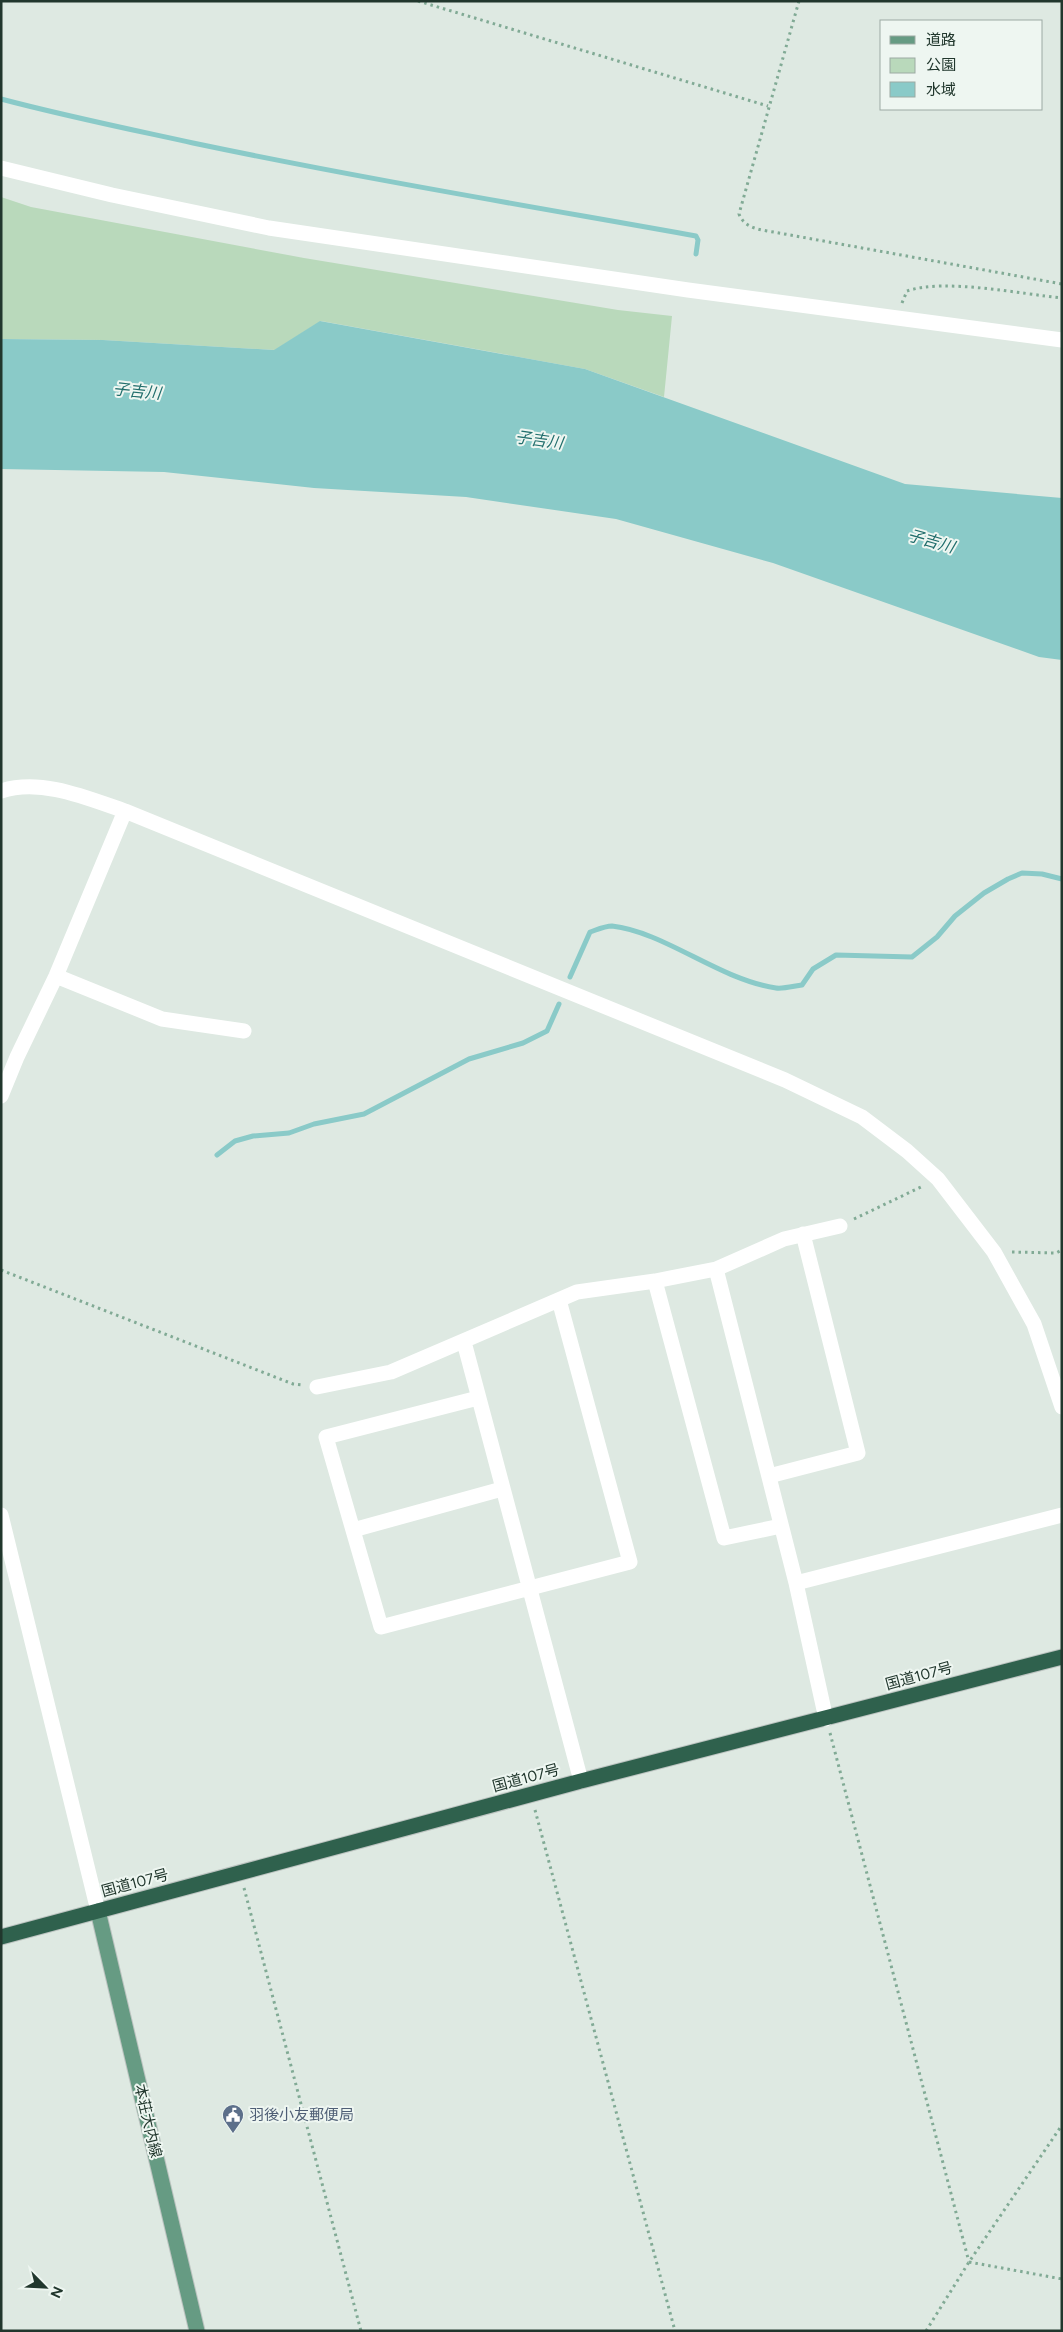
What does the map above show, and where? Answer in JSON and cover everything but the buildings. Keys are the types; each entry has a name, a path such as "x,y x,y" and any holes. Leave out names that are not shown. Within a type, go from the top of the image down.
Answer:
{"highway":[{"name":"国道107号","path":"1,1937 581,1781 1062,1658"}],"main road":[{"name":"本荘大内線","path":"98,1911 197,2331"}],"street":[{"path":"1,168 112,195 269,228 895,319 1062,340"},
{"path":"1,791 12,788 44,789 76,794 125,811 785,1080 862,1117 907,1151 938,1179 994,1252 1034,1324 1062,1407"},
{"path":"1,1096 17,1057 56,976 125,811"},
{"path":"56,976 162,1019 244,1031"},
{"path":"317,1387 391,1372 578,1292 655,1281 716,1269 784,1239 840,1226"},
{"path":"769,1476 858,1453 803,1234"},
{"path":"716,1269 796,1583 826,1718"},
{"path":"655,1281 724,1538 781,1526"},
{"path":"478,1398 326,1436 381,1628 630,1562 559,1300"},
{"path":"464,1342 528,1588 581,1781"},
{"path":"353,1530 502,1489"},
{"path":"1,1515 98,1911"},
{"path":"796,1583 1062,1515"}],"path":[{"path":"418,1 768,106"},
{"path":"799,1 738,214 741,221 753,228 1062,284"},
{"path":"895,319 907,291 920,287 953,286 1062,298"},
{"path":"840,1226 938,1179"},
{"path":"994,1252 1056,1253 1062,1250"},
{"path":"1,1270 293,1384 317,1387"},
{"path":"826,1718 969,2262"},
{"path":"531,1795 676,2331"},
{"path":"240,1872 361,2331"},
{"path":"926,2331 969,2262 1062,2125"},
{"path":"969,2262 1062,2279"}],"green space":[{"path":"1,197 31,207 304,258 618,310 672,316 664,397 585,369 321,321 275,350 103,340 1,339"}],"water":[{"name":"子吉川","path":"320,321 585,369 905,484 1062,498 1062,660 1039,657 773,563 616,519 466,497 314,488 164,472 1,469 1,339 103,340 274,350"}],"waterway":[{"path":"1,99 97,122 256,156 696,236 698,240 696,254"},
{"path":"570,977 590,932 612,926 652,937 734,976 755,983 776,988 802,985 813,969 836,955 912,957 937,937 955,916 984,893 1022,873 1042,874 1062,879"},
{"path":"217,1155 235,1141 253,1136 289,1133 314,1124 364,1114 469,1059 523,1043 547,1031 559,1004"}],"place":[{"name":"羽後小友郵便局","path":"233,2134"}]}
